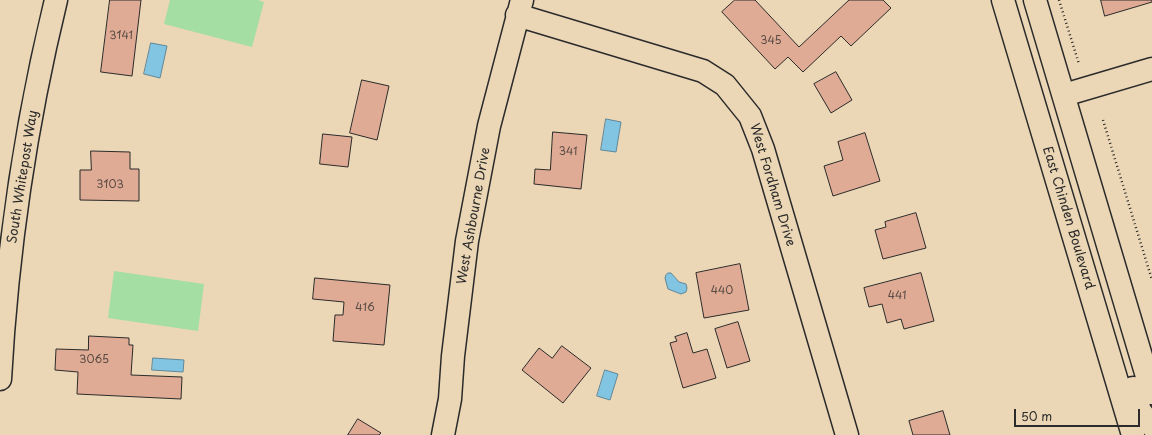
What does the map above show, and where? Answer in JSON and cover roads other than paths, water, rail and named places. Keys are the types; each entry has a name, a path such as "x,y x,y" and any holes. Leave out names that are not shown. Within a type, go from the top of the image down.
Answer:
{"street":[{"name":"South Whitepost Way","path":"0,379 14,234 26,150 56,0"},
{"name":"East Chinden Boulevard","path":"1003,0 1133,435"},
{"path":"1035,0 1152,393"},
{"name":"West Ashbourne Drive","path":"443,435 450,399 453,356 467,241 489,126 520,8"},
{"name":"West Fordham Drive","path":"520,8 704,71 725,85 750,116 763,149 847,435"},
{"path":"1064,95 1152,69"},
{"path":"1042,129 1072,183 1140,411 1152,426"}],"water":[{"path":"151,43 167,46 160,78 144,74"},
{"path":"606,119 621,122 616,152 601,150"},
{"path":"668,273 671,273 679,282 686,284 686,292 681,294 668,289 665,278"},
{"path":"153,358 184,360 183,372 152,370"},
{"path":"605,370 618,374 610,400 597,396"}]}
